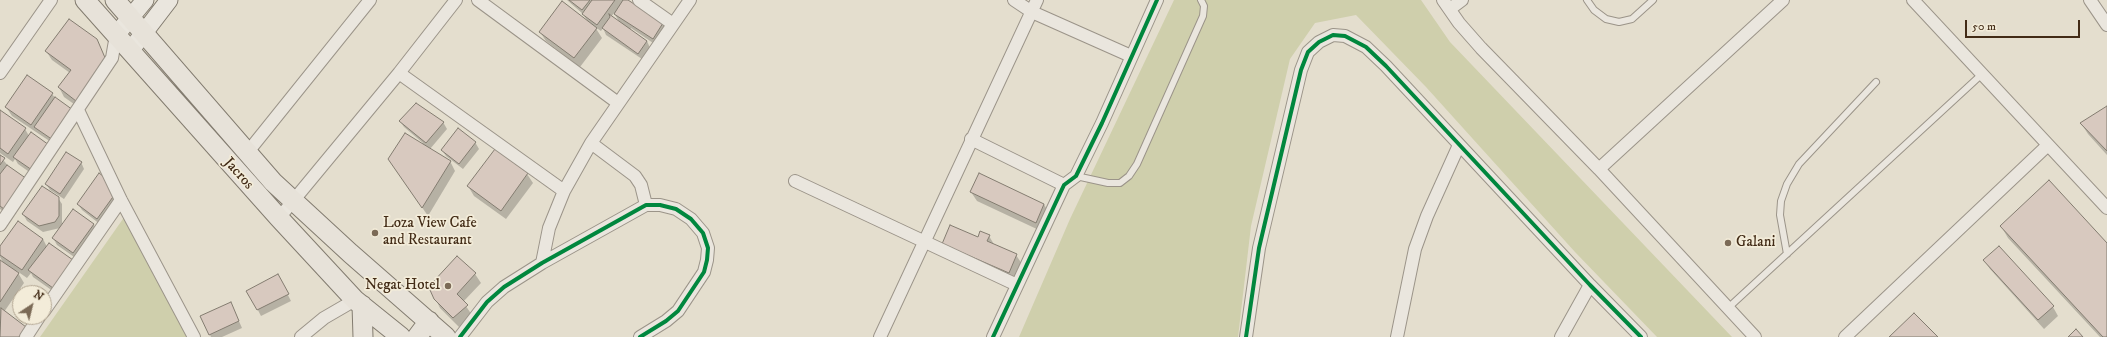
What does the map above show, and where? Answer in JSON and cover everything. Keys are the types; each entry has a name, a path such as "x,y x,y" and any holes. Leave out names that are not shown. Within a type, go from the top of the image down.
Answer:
{"main road":[{"name":"Jacros","path":"85,0 279,218 358,302 401,337"},
{"name":"Jacros","path":"115,0 247,153 294,202 446,337"},
{"path":"116,35 145,0"},
{"path":"130,51 168,0"},
{"path":"358,302 363,337"},
{"path":"417,337 429,321"}],"street":[{"path":"0,73 5,54 51,0"},
{"path":"247,153 370,0"},
{"path":"279,218 294,202 399,73 456,0"},
{"path":"478,0 618,103"},
{"path":"640,0 673,24"},
{"path":"542,264 549,228 564,191 591,143 690,0"},
{"path":"1014,0 1032,12 1131,56"},
{"path":"880,337 1037,0"},
{"path":"993,337 1064,185 1076,176 1157,0"},
{"path":"1462,0 1446,5 1481,48 1599,169 1755,337"},
{"path":"1599,169 1784,0"},
{"path":"1913,0 1981,75 2107,208"},
{"path":"2090,0 2103,12 2107,25"},
{"path":"0,225 112,58 116,35"},
{"path":"1246,337 1259,248 1301,70 1308,52 1319,42 1333,35 1345,36 1366,48 1641,337"},
{"path":"112,58 130,51"},
{"path":"399,73 564,191"},
{"path":"78,110 121,200 194,337"},
{"path":"971,139 1064,185"},
{"path":"591,143 635,176 641,185 646,205"},
{"path":"1397,337 1415,249 1427,216 1459,145"},
{"path":"1845,337 2048,145"},
{"path":"795,181 1017,285"},
{"path":"52,299 121,200"},
{"path":"460,337 487,302 504,287 646,205 660,204 676,209 691,219 703,233 708,248 704,272 678,311 666,321 640,337"},
{"path":"1561,337 1590,285"},
{"path":"301,337 324,318 358,302"},
{"path":"26,337 34,325"}],"lane":[{"path":"1076,176 1108,183 1120,183 1129,176 1137,164 1203,16 1204,6 1201,0"},
{"path":"1587,0 1594,10 1606,19 1619,22 1632,19 1653,0"},
{"path":"1728,308 1981,75"},
{"path":"1787,254 1780,215 1781,201 1787,184 1799,164 1876,82"}],"green space":[{"path":"1174,0 1421,0 1450,42 1732,337 1657,337 1575,252 1426,87 1356,15 1315,23 1290,59 1251,226 1238,337 1019,337 1070,219"},
{"path":"125,216 193,337 40,337 48,325 52,325 52,320"}],"building":[{"path":"569,0 590,0 582,10"},
{"path":"592,0 615,0 597,25 582,14"},
{"path":"623,0 628,0 663,23 653,39 614,14"},
{"path":"562,1 597,28 574,58 539,32"},
{"path":"609,14 647,41 638,54 602,28 610,17"},
{"path":"69,19 97,39 106,60 76,101 58,87 71,70 45,51"},
{"path":"27,75 53,93 31,125 5,107"},
{"path":"55,97 73,110 53,140 34,127"},
{"path":"416,103 444,122 426,143 399,121"},
{"path":"2107,106 2107,151 2080,123"},
{"path":"0,110 26,128 8,154 0,148"},
{"path":"458,128 476,142 459,164 441,150"},
{"path":"31,132 49,145 32,170 13,157"},
{"path":"405,133 451,161 422,208 388,159"},
{"path":"495,149 528,173 501,211 467,186"},
{"path":"66,152 82,162 60,194 45,184"},
{"path":"0,155 5,158 0,165"},
{"path":"7,165 27,179 4,209 0,206 0,174"},
{"path":"99,173 108,180 115,194 97,219 77,204"},
{"path":"979,173 1044,204 1036,223 970,192"},
{"path":"2049,180 2107,243 2107,337 2103,337 2000,226"},
{"path":"42,186 59,197 59,216 55,222 39,226 22,214"},
{"path":"73,209 94,224 73,253 52,238"},
{"path":"18,221 43,239 22,270 0,255 0,246"},
{"path":"950,225 978,237 980,231 990,235 987,241 1017,254 1009,273 942,244"},
{"path":"49,243 73,260 53,288 52,285 49,285 28,270"},
{"path":"1999,246 2054,306 2038,320 1983,260"},
{"name":"Negat Hotel","path":"457,256 476,273 457,294 468,305 453,318 434,299 430,290 433,282"},
{"path":"0,260 19,273 0,302"},
{"path":"278,274 289,294 257,310 246,291"},
{"path":"231,302 239,321 209,335 200,316"},
{"path":"1,308 12,316 12,325 23,325 26,327 19,337 0,337"},
{"path":"1914,313 1938,337 1889,337"},
{"path":"2076,329 2083,337 2068,337"}],"cycle path":[{"path":"993,337 1064,185 1076,176 1102,123 1157,0"},
{"path":"1246,337 1259,248 1301,70 1308,52 1319,42 1333,35 1345,36 1366,47 1386,66 1590,285 1641,337"},
{"path":"460,337 487,302 504,287 542,263 646,205 660,205 676,209 691,219 703,233 708,248 707,260 704,272 678,311 666,321 640,337"}],"place":[{"name":"Loza View Cafe and Restaurant","path":"375,233"},
{"name":"Galani","path":"1728,243"},
{"name":"Negat Hotel","path":"448,286"}]}
